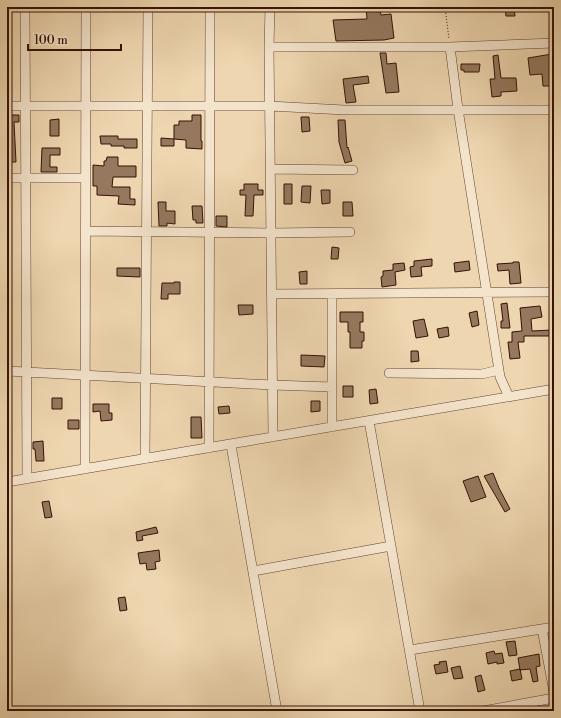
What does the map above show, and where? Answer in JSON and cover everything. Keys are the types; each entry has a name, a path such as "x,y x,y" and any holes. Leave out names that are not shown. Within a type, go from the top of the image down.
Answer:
{"street":[{"path":"25,7 27,479"},
{"path":"85,469 86,7"},
{"path":"145,459 148,7"},
{"path":"209,448 210,7"},
{"path":"270,7 269,47 273,438"},
{"path":"269,47 450,47 554,43"},
{"path":"450,47 458,109 500,377 509,397"},
{"path":"7,106 270,106 344,110 554,110"},
{"path":"270,169 353,170"},
{"path":"7,178 86,178"},
{"path":"86,231 271,233 350,232"},
{"path":"271,294 554,292"},
{"path":"332,294 332,427"},
{"path":"389,373 482,374 499,370"},
{"path":"7,371 332,387"},
{"path":"7,482 273,438 554,388"},
{"path":"369,421 420,711"},
{"path":"231,444 277,711"},
{"path":"253,571 391,546"},
{"path":"410,650 554,627"},
{"path":"542,629 554,692"},
{"path":"483,711 554,698"}],"path":[{"path":"444,7 450,47"}],"building":[{"path":"366,7 379,7 381,15 391,14 394,38 384,40 336,41 333,20 367,19"},
{"path":"505,7 514,7 515,16 506,16"},
{"path":"380,53 386,53 387,64 396,63 399,92 386,93"},
{"path":"552,54 554,75 550,75 551,86 543,86 542,74 530,75 528,58"},
{"path":"498,55 501,78 516,78 517,91 501,92 501,96 492,97 490,79 495,79 493,56"},
{"path":"461,64 480,64 479,72 464,72 464,70 461,70"},
{"path":"368,76 369,83 353,85 356,102 346,103 343,79"},
{"path":"7,115 19,115 19,122 14,122 16,162 8,162"},
{"path":"192,115 201,115 202,149 186,148 186,140 174,139 174,125 179,125 179,121 192,121"},
{"path":"301,117 309,117 310,131 302,132"},
{"path":"59,119 59,136 50,136 50,120"},
{"path":"338,120 345,120 347,148 348,147 352,161 345,163 339,142"},
{"path":"100,136 118,136 118,139 137,139 137,148 124,148 124,146 101,144"},
{"path":"161,138 174,139 174,146 161,146"},
{"path":"42,148 60,148 60,155 50,155 50,167 57,167 57,172 41,172"},
{"path":"107,157 118,157 118,166 136,166 136,177 113,177 112,187 130,187 130,199 135,199 135,205 118,204 119,196 97,195 97,186 93,186 93,165 104,166 104,161 106,161"},
{"path":"244,184 258,184 258,190 263,190 263,195 254,195 253,216 245,216 246,195 240,195 240,190 244,190"},
{"path":"284,184 292,184 292,204 284,204"},
{"path":"302,186 311,186 310,203 301,202"},
{"path":"321,190 330,190 330,203 322,204"},
{"path":"158,202 166,202 166,211 175,211 175,224 167,223 167,226 159,226"},
{"path":"343,202 352,202 353,216 343,216"},
{"path":"192,206 202,206 203,223 196,223 196,220 193,220"},
{"path":"216,216 227,216 227,227 216,226"},
{"path":"332,247 339,248 338,259 331,259"},
{"path":"432,259 432,266 421,267 422,276 411,277 410,267 414,266 414,261"},
{"path":"469,261 470,270 455,272 454,263"},
{"path":"519,262 521,283 510,284 509,270 498,271 497,264"},
{"path":"404,263 405,270 395,272 396,285 382,287 381,277 383,276 383,271 393,270 393,264"},
{"path":"117,268 140,268 140,277 117,276"},
{"path":"307,271 307,284 300,284 299,272"},
{"path":"180,282 180,294 168,294 168,299 161,299 162,283"},
{"path":"507,303 510,328 501,328 501,321 503,321 501,304"},
{"path":"238,305 253,305 253,314 239,315"},
{"path":"540,306 542,317 531,319 532,331 552,330 552,336 524,336 524,342 518,342 520,358 510,359 508,342 512,342 512,332 522,331 520,308"},
{"path":"477,311 479,325 472,327 469,313"},
{"path":"340,312 363,312 363,322 360,322 360,332 364,332 362,348 350,348 350,332 348,332 348,322 340,322"},
{"path":"424,319 428,336 416,338 413,321"},
{"path":"448,327 449,336 439,338 437,329"},
{"path":"411,351 418,351 419,361 411,362"},
{"path":"301,355 325,356 324,367 301,366"},
{"path":"343,386 353,386 353,397 343,397"},
{"path":"376,389 378,403 370,404 369,390"},
{"path":"52,398 62,398 62,409 52,409"},
{"path":"311,401 320,401 320,411 311,412"},
{"path":"93,404 109,404 109,413 112,413 112,420 101,421 100,411 93,412"},
{"path":"229,406 230,413 219,414 218,407"},
{"path":"191,417 201,417 202,438 191,438"},
{"path":"68,420 79,420 79,429 68,429"},
{"path":"43,441 44,461 36,461 33,442"},
{"path":"493,473 510,509 505,512 484,476"},
{"path":"478,476 486,497 471,502 463,481"},
{"path":"49,501 52,517 45,518 42,502"},
{"path":"156,527 158,533 142,536 143,540 137,541 136,532"},
{"path":"159,550 160,561 155,562 156,569 147,570 146,563 140,564 138,553"},
{"path":"125,597 127,610 120,611 118,598"},
{"path":"515,641 517,655 509,656 506,642"},
{"path":"494,651 495,654 502,653 504,663 497,664 497,662 488,664 486,653"},
{"path":"539,654 540,666 536,667 538,681 533,682 530,669 520,670 518,658"},
{"path":"446,661 448,672 436,674 434,665 440,664 439,662"},
{"path":"460,666 463,678 454,679 451,668"},
{"path":"520,669 522,679 512,681 510,671"},
{"path":"481,675 485,690 478,692 475,677"}]}
